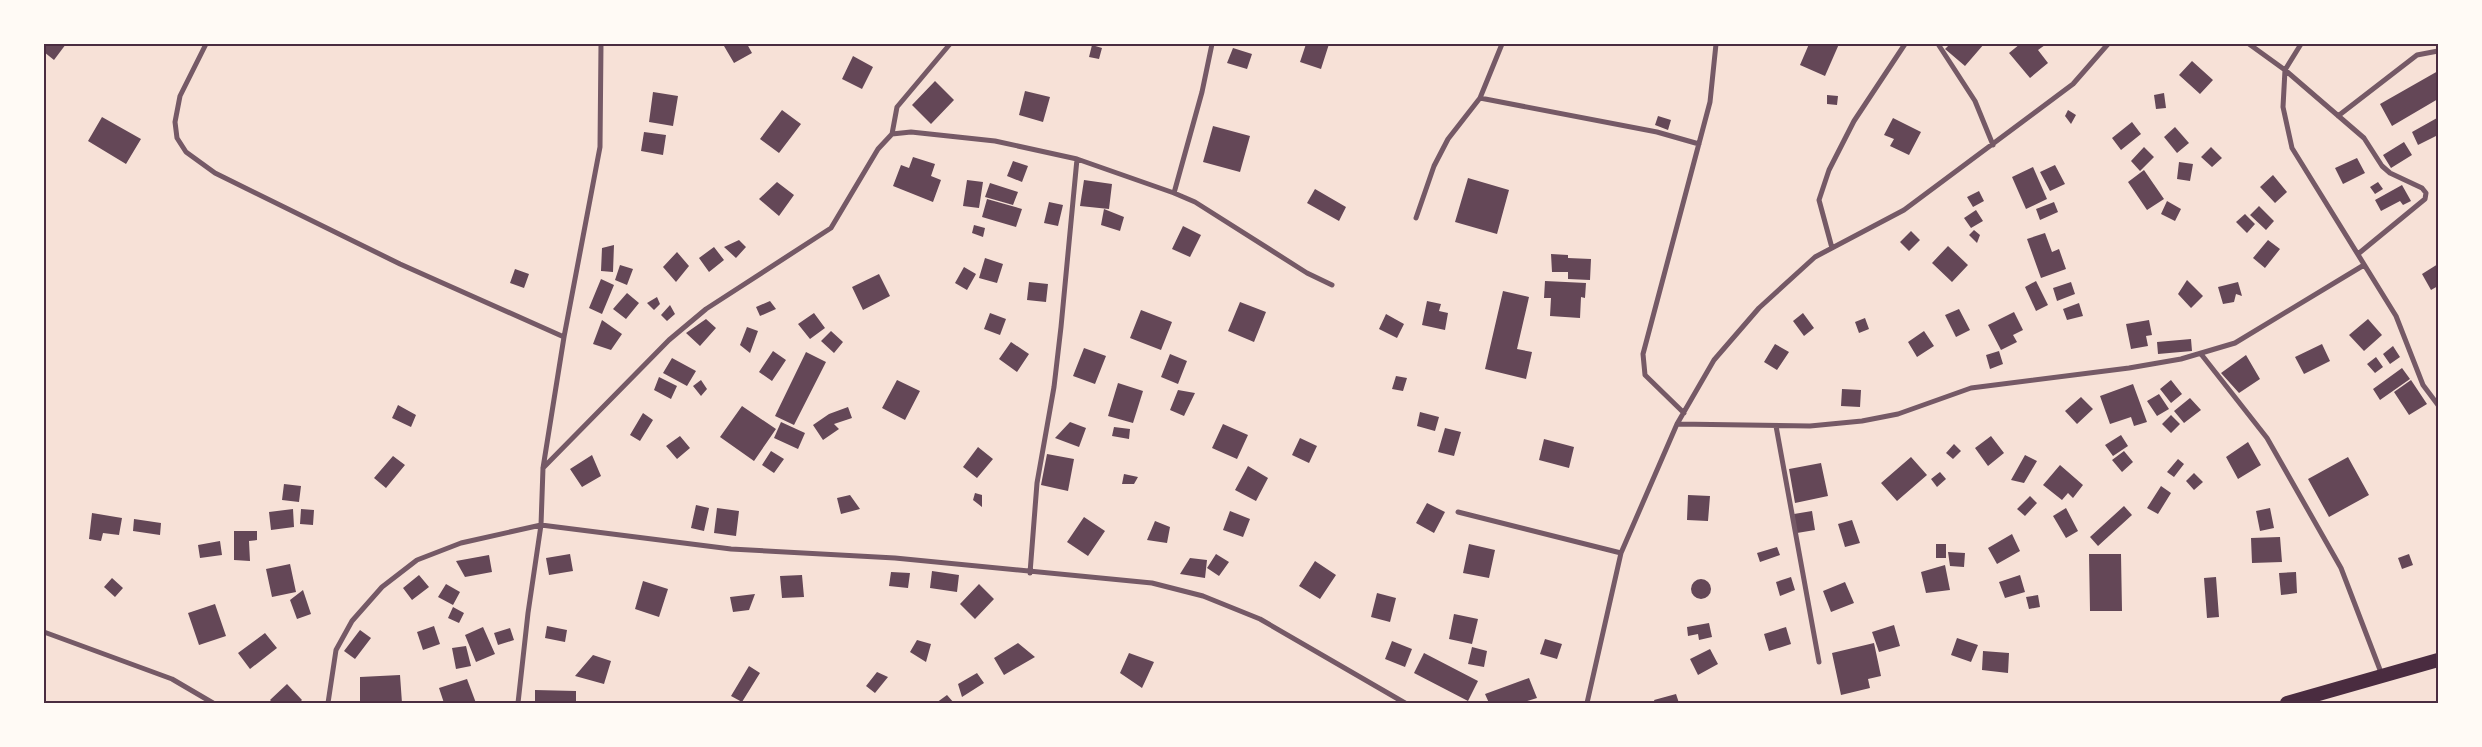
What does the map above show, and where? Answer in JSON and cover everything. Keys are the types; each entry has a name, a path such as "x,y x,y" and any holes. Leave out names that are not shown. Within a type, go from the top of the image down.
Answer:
{"highway":[{"path":"2287,703 2438,660"}],"street":[{"path":"206,44 180,96 175,122 177,138 186,152 215,173 400,264 564,338"},
{"path":"518,703 528,613 541,525 543,468 564,338 600,147 601,44"},
{"path":"543,468 669,340 706,309 831,228 878,149 892,134 897,107 950,44"},
{"path":"1174,193 1202,92 1212,44"},
{"path":"1416,218 1434,166 1448,139 1480,98 1502,44"},
{"path":"1684,413 1645,375 1643,354 1710,102 1716,44"},
{"path":"1832,248 1819,200 1828,170 1854,121 1905,44"},
{"path":"1938,44 1975,101 1993,145"},
{"path":"1588,703 1621,553 1677,424 1714,360 1759,308 1815,257 1904,210 2073,84 2108,44"},
{"path":"2249,44 2284,70 2364,138 2382,166 2390,173 2422,188 2426,193 2425,199 2411,212 2358,254"},
{"path":"2302,44 2284,70 2283,108 2292,148 2396,316 2423,385 2438,405"},
{"path":"2338,116 2418,55 2438,51"},
{"path":"1480,98 1657,132 1699,144"},
{"path":"892,134 911,132 995,140 1077,160 1174,193 1196,202 1307,273 1332,285"},
{"path":"1030,573 1037,483 1054,387 1062,327 1077,160"},
{"path":"1677,424 1810,426 1862,421 1898,414 1971,388 2129,368 2201,354 2235,343 2364,265"},
{"path":"2201,354 2267,438 2341,568 2382,676"},
{"path":"1776,426 1819,662"},
{"path":"1458,512 1621,553"},
{"path":"328,703 336,650 352,621 382,588 417,560 462,543 541,525 731,549 895,558 1030,573 1152,583 1203,596 1260,619 1405,703"},
{"path":"44,632 172,680 213,703"}],"building":[{"path":"44,44 66,44 54,60 44,52"},
{"path":"729,44 747,44 752,53 734,63 724,46"},
{"path":"1306,44 1329,44 1321,69 1300,62"},
{"path":"1809,44 1839,44 1825,76 1800,65"},
{"path":"1950,44 1984,44 1965,66 1945,49"},
{"path":"2020,44 2045,45 2038,50 2048,63 2030,78 2009,53"},
{"path":"1092,45 1102,48 1099,59 1089,57"},
{"path":"1233,48 1252,54 1247,69 1227,63"},
{"path":"853,56 873,67 862,89 842,79"},
{"path":"2192,61 2213,80 2200,94 2179,75"},
{"path":"2438,71 2438,99 2392,126 2380,104"},
{"path":"935,81 954,100 931,124 912,105"},
{"path":"1025,91 1050,97 1043,122 1019,115"},
{"path":"653,92 678,96 673,126 649,122"},
{"path":"2164,93 2166,108 2156,109 2154,95"},
{"path":"1827,95 1838,96 1837,105 1827,104"},
{"path":"782,110 801,124 779,153 760,139"},
{"path":"2068,110 2076,115 2071,124 2065,116"},
{"path":"1658,116 1671,120 1668,130 1655,125"},
{"path":"102,117 141,139 126,164 88,141"},
{"path":"1893,118 1921,132 1909,155 1890,146 1894,139 1884,135"},
{"path":"2437,118 2438,135 2418,145 2412,132"},
{"path":"2132,122 2141,134 2121,150 2112,138"},
{"path":"1213,126 1250,136 1240,172 1203,162"},
{"path":"2175,127 2189,143 2177,153 2164,137"},
{"path":"644,132 666,135 663,155 641,151"},
{"path":"2404,142 2412,155 2391,168 2383,155"},
{"path":"2144,147 2154,157 2140,171 2131,161"},
{"path":"2211,147 2222,158 2212,167 2201,157"},
{"path":"913,157 935,164 931,176 941,180 933,202 893,186 901,165 909,168"},
{"path":"2357,158 2365,173 2343,184 2335,168"},
{"path":"1013,161 1028,166 1022,182 1007,176"},
{"path":"2179,162 2193,164 2190,181 2177,179"},
{"path":"2055,165 2065,184 2050,191 2040,172"},
{"path":"2033,167 2047,199 2026,209 2012,177"},
{"path":"2144,170 2164,199 2147,210 2128,182"},
{"path":"2273,175 2287,192 2275,203 2260,187"},
{"path":"1468,178 1509,190 1497,234 1455,222"},
{"path":"967,180 983,182 979,208 963,206"},
{"path":"1084,180 1112,184 1109,209 1080,206"},
{"path":"777,182 794,195 779,216 759,199"},
{"path":"2378,182 2383,189 2375,194 2370,187"},
{"path":"990,183 1018,192 1013,205 985,197"},
{"path":"2402,185 2411,201 2403,205 2400,201 2381,211 2375,200"},
{"path":"1315,189 1346,207 1339,221 1307,203"},
{"path":"1979,191 1984,201 1973,207 1967,197"},
{"path":"987,199 1022,209 1016,227 982,217"},
{"path":"2167,201 2181,209 2175,221 2161,214"},
{"path":"1049,202 1063,205 1058,226 1044,223"},
{"path":"2054,202 2058,212 2040,220 2036,209"},
{"path":"2259,206 2274,221 2266,230 2250,215"},
{"path":"1104,209 1124,217 1120,231 1101,225"},
{"path":"1976,210 1983,221 1971,228 1964,218"},
{"path":"2245,214 2255,224 2247,233 2236,222"},
{"path":"974,225 985,228 983,237 972,233"},
{"path":"1183,226 1201,235 1190,257 1172,249"},
{"path":"1974,230 1980,235 1977,243 1969,235"},
{"path":"1911,231 1920,240 1909,251 1900,242"},
{"path":"2045,233 2052,252 2059,249 2066,269 2041,278 2027,239"},
{"path":"739,240 746,247 736,258 724,247"},
{"path":"2268,240 2280,249 2265,268 2253,258"},
{"path":"614,245 613,272 601,271 602,248"},
{"path":"1948,246 1968,265 1952,282 1932,263"},
{"path":"714,247 724,260 709,272 699,258"},
{"path":"677,252 689,266 676,282 663,267"},
{"path":"1551,254 1568,255 1568,258 1591,259 1590,280 1568,279 1568,272 1552,272"},
{"path":"985,258 1003,264 997,283 979,278"},
{"path":"2438,264 2438,286 2431,290 2422,274"},
{"path":"620,265 633,269 627,285 615,280"},
{"path":"964,267 976,274 967,290 955,283"},
{"path":"515,269 529,274 524,288 510,283"},
{"path":"879,274 890,296 863,310 852,287"},
{"path":"601,279 614,285 602,314 589,308"},
{"path":"2187,280 2203,296 2191,308 2178,294"},
{"path":"1545,281 1586,283 1585,298 1581,297 1580,318 1550,316 1551,298 1544,298"},
{"path":"2036,281 2048,305 2036,311 2025,287"},
{"path":"1029,282 1048,284 1046,302 1027,300"},
{"path":"2071,282 2075,294 2057,301 2053,288"},
{"path":"2238,282 2242,296 2236,294 2234,302 2223,304 2218,287"},
{"path":"1503,291 1529,297 1517,349 1532,352 1526,379 1485,369"},
{"path":"627,293 639,303 626,319 613,309"},
{"path":"657,297 660,304 654,310 647,303"},
{"path":"770,301 776,309 760,316 756,307"},
{"path":"1427,301 1441,304 1439,311 1448,313 1445,330 1422,325"},
{"path":"1240,302 1266,312 1254,342 1228,331"},
{"path":"2079,303 2083,316 2067,320 2063,309"},
{"path":"670,305 675,314 667,321 661,315"},
{"path":"1959,309 1970,330 1956,337 1945,315"},
{"path":"1141,310 1172,322 1161,350 1130,338"},
{"path":"2014,312 2023,330 2013,335 2017,342 2001,350 1988,325"},
{"path":"814,313 825,328 810,339 798,324"},
{"path":"990,313 1006,319 1000,335 984,329"},
{"path":"1803,313 1814,328 1804,336 1793,321"},
{"path":"1386,314 1404,324 1397,338 1379,329"},
{"path":"1865,318 1869,329 1859,333 1855,322"},
{"path":"706,319 716,328 700,346 686,333"},
{"path":"2368,319 2382,335 2364,351 2349,335"},
{"path":"602,320 622,334 611,350 593,344"},
{"path":"2149,320 2152,335 2146,336 2148,346 2131,349 2126,324"},
{"path":"747,327 758,331 750,353 740,345"},
{"path":"831,331 843,342 834,353 821,341"},
{"path":"1924,331 1934,346 1917,357 1908,342"},
{"path":"2191,339 2192,351 2158,354 2157,342"},
{"path":"1011,342 1029,354 1017,372 999,359"},
{"path":"1775,344 1789,352 1777,370 1764,362"},
{"path":"2322,344 2330,361 2304,374 2295,357"},
{"path":"2393,346 2400,357 2390,364 2383,354"},
{"path":"1084,348 1106,356 1095,384 1073,376"},
{"path":"773,351 786,360 772,381 759,372"},
{"path":"1999,351 2003,364 1990,369 1986,355"},
{"path":"806,352 826,362 794,425 775,416"},
{"path":"1170,354 1187,361 1178,384 1161,377"},
{"path":"2246,355 2260,379 2239,393 2221,373"},
{"path":"2376,357 2383,367 2375,373 2367,364"},
{"path":"672,358 696,371 687,386 663,373"},
{"path":"2402,368 2410,379 2380,400 2373,389"},
{"path":"1396,376 1407,378 1403,391 1392,389"},
{"path":"659,377 677,386 671,399 654,390"},
{"path":"701,380 707,389 701,396 693,386"},
{"path":"897,380 920,391 905,420 882,408"},
{"path":"2171,380 2182,394 2171,403 2160,389"},
{"path":"2411,380 2427,404 2409,415 2394,392"},
{"path":"1118,383 1143,391 1133,423 1108,416"},
{"path":"2133,384 2147,422 2134,426 2131,417 2110,424 2100,396"},
{"path":"1842,389 1861,390 1860,407 1841,406"},
{"path":"1178,390 1195,393 1184,416 1170,410"},
{"path":"2159,394 2169,409 2157,416 2147,401"},
{"path":"2081,397 2093,409 2077,424 2065,411"},
{"path":"2190,398 2201,410 2184,423 2174,411"},
{"path":"398,405 416,415 411,427 392,418"},
{"path":"742,406 776,429 754,461 720,437"},
{"path":"848,407 852,418 834,424 839,429 823,440 813,425 829,414"},
{"path":"1420,412 1439,417 1435,431 1417,426"},
{"path":"643,413 653,420 640,441 630,435"},
{"path":"2171,415 2180,424 2171,433 2162,424"},
{"path":"781,422 805,433 798,449 774,438"},
{"path":"1070,422 1086,428 1079,447 1055,438"},
{"path":"1223,424 1248,435 1237,459 1212,448"},
{"path":"1114,427 1130,429 1129,439 1112,436"},
{"path":"1445,428 1461,432 1454,456 1438,452"},
{"path":"2121,435 2128,446 2113,456 2105,445"},
{"path":"680,436 690,448 677,459 666,446"},
{"path":"1991,436 2004,453 1988,466 1975,448"},
{"path":"1300,438 1317,446 1309,463 1292,455"},
{"path":"1544,439 1574,447 1569,468 1539,460"},
{"path":"2248,442 2261,465 2238,479 2226,457"},
{"path":"1954,444 1961,451 1953,459 1946,453"},
{"path":"978,447 993,459 977,478 963,467"},
{"path":"771,451 784,459 774,473 762,465"},
{"path":"2124,451 2133,462 2122,472 2112,460"},
{"path":"1047,454 1074,459 1068,491 1041,485"},
{"path":"592,455 601,476 582,487 570,469"},
{"path":"2025,455 2037,461 2024,483 2011,480"},
{"path":"393,456 405,465 386,488 374,478"},
{"path":"1911,457 1927,475 1897,501 1881,483"},
{"path":"2348,457 2369,495 2329,517 2308,479"},
{"path":"2178,459 2184,464 2174,477 2167,472"},
{"path":"1821,463 1828,496 1795,503 1789,469"},
{"path":"2060,465 2083,485 2073,498 2068,493 2062,500 2043,485"},
{"path":"1248,466 1268,478 1256,501 1235,490"},
{"path":"1940,472 1946,479 1937,487 1931,479"},
{"path":"2194,473 2203,482 2194,490 2186,481"},
{"path":"1124,474 1138,477 1134,484 1122,484"},
{"path":"284,484 301,486 299,502 282,500"},
{"path":"2161,486 2171,493 2158,514 2147,508"},
{"path":"975,493 982,495 982,507 973,500"},
{"path":"850,495 860,509 841,514 837,498"},
{"path":"1688,495 1710,496 1708,521 1687,520"},
{"path":"2030,496 2037,503 2025,516 2017,509"},
{"path":"1427,503 1445,512 1434,533 1416,523"},
{"path":"696,505 709,508 704,531 691,528"},
{"path":"2124,506 2132,515 2098,546 2090,537"},
{"path":"717,508 739,511 736,536 714,533"},
{"path":"2066,508 2078,531 2066,538 2053,516"},
{"path":"2270,508 2274,528 2260,531 2256,511"},
{"path":"293,509 294,527 271,530 269,512"},
{"path":"301,509 314,510 313,525 300,524"},
{"path":"1230,511 1250,519 1243,537 1223,530"},
{"path":"1812,511 1815,530 1797,533 1794,514"},
{"path":"92,513 122,518 119,535 103,533 101,541 89,539"},
{"path":"1084,517 1105,531 1088,556 1067,542"},
{"path":"134,519 161,523 160,535 133,531"},
{"path":"1852,520 1860,543 1845,547 1838,524"},
{"path":"1155,521 1170,527 1167,543 1147,540"},
{"path":"234,531 257,531 257,540 249,541 250,561 234,560"},
{"path":"2012,534 2020,551 1997,564 1988,548"},
{"path":"2280,537 2282,562 2252,563 2251,538"},
{"path":"220,541 222,555 200,558 198,545"},
{"path":"1469,544 1495,550 1489,578 1463,573"},
{"path":"1936,544 1946,544 1946,558 1936,558"},
{"path":"1777,547 1780,555 1760,562 1757,553"},
{"path":"1948,552 1965,553 1964,567 1950,566"},
{"path":"570,554 573,571 549,575 546,558"},
{"path":"1216,554 1229,562 1219,576 1207,568"},
{"path":"2089,554 2121,554 2122,611 2090,611"},
{"path":"2409,554 2413,565 2402,569 2398,558"},
{"path":"489,555 492,572 465,577 456,561"},
{"path":"1190,558 1207,560 1205,578 1180,574"},
{"path":"1315,561 1336,575 1320,599 1299,586"},
{"path":"290,564 296,592 272,597 266,569"},
{"path":"1945,565 1950,590 1926,593 1921,572"},
{"path":"932,571 959,575 957,592 930,588"},
{"path":"891,572 910,573 908,588 889,586"},
{"path":"2296,572 2297,593 2281,595 2279,573"},
{"path":"419,575 429,587 412,600 403,588"},
{"path":"802,575 804,597 782,598 780,576"},
{"path":"2020,575 2025,592 2005,598 1999,582"},
{"path":"1791,577 1795,590 1780,596 1776,582"},
{"path":"2216,577 2219,617 2207,618 2204,578"},
{"path":"112,578 123,588 115,597 104,587"},
{"path":"1697,579 1705,579 1711,585 1711,593 1705,599 1697,599 1691,593 1691,585"},
{"path":"643,581 668,589 659,617 635,609"},
{"path":"1845,582 1854,603 1831,612 1823,591"},
{"path":"446,584 460,592 453,605 438,597"},
{"path":"979,584 994,599 975,619 960,604"},
{"path":"303,590 311,614 297,619 290,600"},
{"path":"1377,593 1396,598 1390,622 1371,617"},
{"path":"755,594 749,610 733,612 730,597"},
{"path":"2038,595 2040,607 2029,609 2026,597"},
{"path":"215,604 226,636 199,645 188,613"},
{"path":"453,607 464,613 459,623 448,618"},
{"path":"1454,614 1478,619 1472,644 1449,639"},
{"path":"1709,623 1712,637 1699,640 1698,634 1688,636 1687,627"},
{"path":"1894,625 1900,646 1879,652 1872,632"},
{"path":"434,626 440,644 423,650 417,632"},
{"path":"547,626 567,630 565,642 545,638"},
{"path":"483,627 495,654 476,662 465,635"},
{"path":"1786,627 1791,644 1769,651 1764,634"},
{"path":"510,628 514,640 498,645 494,633"},
{"path":"360,630 371,638 355,659 344,651"},
{"path":"265,633 277,648 250,669 238,653"},
{"path":"1957,638 1978,645 1971,662 1951,655"},
{"path":"1545,639 1562,644 1557,659 1540,654"},
{"path":"917,640 931,644 926,662 910,652"},
{"path":"1392,641 1412,649 1405,667 1385,659"},
{"path":"1018,643 1035,657 1004,675 994,658"},
{"path":"1874,643 1881,676 1868,679 1870,688 1841,695 1832,653"},
{"path":"466,646 471,666 456,669 452,648"},
{"path":"1472,647 1487,651 1484,667 1468,664"},
{"path":"1710,649 1718,664 1698,675 1690,659"},
{"path":"1983,651 2009,653 2008,673 1982,670"},
{"path":"1129,653 1154,662 1142,688 1120,673"},
{"path":"1424,653 1478,681 1468,701 1414,673"},
{"path":"593,655 611,661 604,684 575,676"},
{"path":"749,666 760,673 742,702 731,696"},
{"path":"877,672 888,677 875,693 866,686"},
{"path":"977,673 984,683 962,697 958,684"},
{"path":"400,675 402,703 360,703 360,677"},
{"path":"1529,678 1537,698 1521,703 1489,703 1485,694"},
{"path":"467,679 476,703 444,703 439,688"},
{"path":"287,684 302,700 299,703 273,703 270,700"},
{"path":"535,690 576,691 576,703 535,703"},
{"path":"1676,694 1679,703 1655,703 1654,700"},
{"path":"947,695 954,703 936,703"}]}
